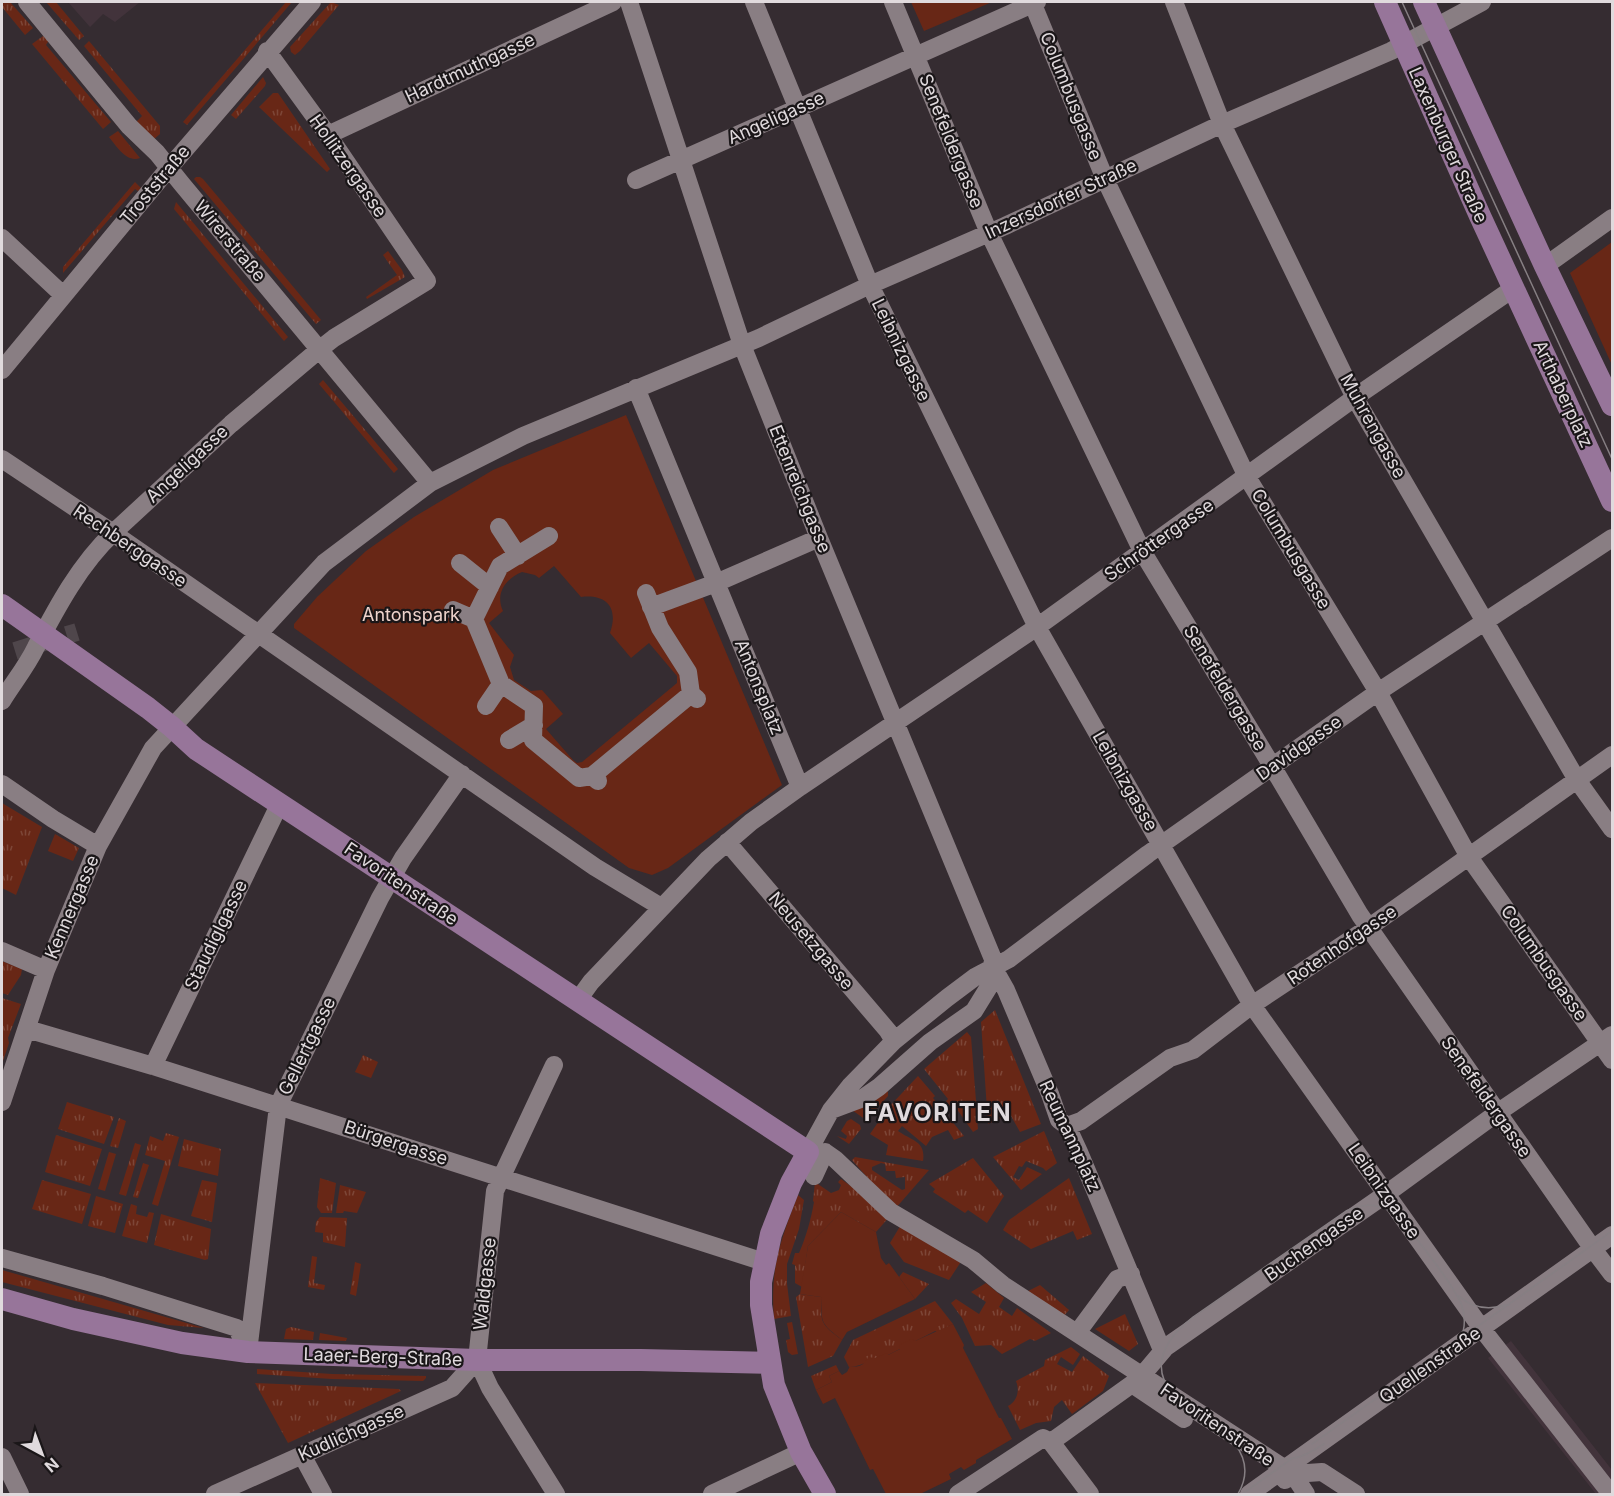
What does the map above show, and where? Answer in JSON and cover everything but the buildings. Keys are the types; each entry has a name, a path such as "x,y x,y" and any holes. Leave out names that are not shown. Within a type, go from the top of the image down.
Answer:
{"main road":[{"name":"Laxenburger Straße","path":"1385,2 1514,288"},
{"name":"Laxenburger Straße","path":"1424,2 1545,266"},
{"path":"1545,266 1612,405"},
{"name":"Arthaberplatz","path":"1514,288 1612,501"},
{"name":"Favoritenstraße","path":"2,605 172,727 196,749 808,1152"},
{"path":"808,1152 781,1208 764,1262 761,1305 774,1385 801,1452 825,1494"},
{"name":"Laaer-Berg-Straße","path":"2,1299 73,1319 170,1340 248,1352 477,1360 641,1359 770,1363"}],"street":[{"name":"Wirerstraße","path":"27,2 129,126 169,168 430,483"},
{"name":"Troststraße","path":"2,370 267,51 312,2"},
{"name":"Hardtmuthgasse","path":"328,135 613,2"},
{"name":"Ettenreichgasse","path":"629,2 742,345 993,959 993,967"},
{"name":"Leibnizgasse","path":"754,2 870,285 1036,627 1252,1005 1482,1329 1611,1494"},
{"name":"Senefeldergasse","path":"893,2 989,233 1142,552 1368,928 1612,1274"},
{"name":"Angeligasse","path":"636,180 1034,2"},
{"name":"Columbusgasse","path":"1034,2 1105,179 1247,477 1378,692 1469,857 1607,1039 1612,1060"},
{"name":"Muhrengasse","path":"1174,2 1222,124 1355,398 1577,780 1612,829"},
{"name":"Inzersdorfer Straße","path":"636,388 742,345 1222,124 1403,45 1482,2"},
{"name":"Hollitzergasse","path":"267,51 328,135 427,281"},
{"path":"1545,266 1612,218"},
{"path":"2,238 63,295"},
{"name":"Angeligasse","path":"2,701 32,655 49,619 98,547 113,532 231,424 320,349 427,281"},
{"name":"Schröttergasse","path":"800,787 1036,627 1355,398 1514,288"},
{"path":"172,727 324,563 430,483 502,446 636,388"},
{"name":"Antonsplatz","path":"636,388 800,787"},
{"name":"Rechberggasse","path":"2,459 113,532 258,634"},
{"path":"499,527 518,556"},
{"path":"474,619 500,566 549,536"},
{"path":"453,610 474,619 501,684 534,706 533,740 579,778 595,778 634,731 694,697 688,672 660,628 649,600 716,582 819,538"},
{"name":"Davidgasse","path":"993,967 1009,958 1161,845 1378,692 1612,538"},
{"path":"460,563 490,587"},
{"path":"258,634 595,867 661,907"},
{"path":"486,706 501,684"},
{"path":"509,740 534,725"},
{"name":"Kennergasse","path":"2,1102 46,970 98,846 153,748 172,727"},
{"name":"Rotenhofgasse","path":"1067,1126 1078,1123 1170,1058 1193,1050 1252,1005 1368,928 1612,755"},
{"name":"Gellertgasse","path":"248,1352 278,1106 391,878 462,774"},
{"path":"2,784 98,846"},
{"path":"578,1000 591,982 661,907 727,842 800,787"},
{"name":"Staudiglgasse","path":"153,1066 280,803"},
{"name":"Neusetzgasse","path":"727,842 888,1031 894,1041"},
{"path":"2,951 46,970"},
{"path":"808,1152 831,1110 872,1062 894,1041 975,976 993,967"},
{"path":"831,1110 863,1098 879,1087 930,1042 974,1011 990,984 993,967"},
{"name":"Reumannplatz","path":"993,967 1006,990 1059,1120 1067,1126 1162,1350"},
{"name":"Bürgergasse","path":"27,1029 153,1066 764,1262"},
{"name":"Buchengasse","path":"1162,1350 1386,1194 1497,1113 1607,1039"},
{"name":"Waldgasse","path":"477,1360 495,1191 500,1176 554,1065"},
{"path":"814,1176 825,1152 891,1212 973,1260 1003,1285 1077,1333 1184,1419"},
{"name":"Quellenstraße","path":"1249,1494 1288,1472 1612,1235"},
{"path":"2,1258 103,1286 237,1328 248,1352"},
{"path":"1077,1333 1118,1280 1131,1274"},
{"path":"1051,1442 1137,1379 1162,1350"},
{"path":"477,1360 490,1388 556,1494"},
{"name":"Kudlichgasse","path":"215,1494 452,1388 477,1360"},
{"name":"Favoritenstraße","path":"1137,1379 1288,1472 1306,1494"},
{"path":"958,1494 1043,1438 1051,1442 1090,1494"},
{"path":"712,1494 801,1452"},
{"path":"302,1455 323,1494"},
{"path":"2,1457 20,1494"},
{"name":"Favoritenstraße","path":"1268,1491 1288,1472 1322,1472 1356,1494"}],"shaded area":[{"path":"68,2 140,2 115,22 103,14 90,27"},
{"path":"1511,1341 1612,1470 1612,1494 1596,1494 1488,1358"}],"green space":[{"path":"2,2 10,2 33,28 25,35 2,7"},
{"path":"46,2 56,2 84,36 79,40"},
{"path":"286,2 292,2 187,125 183,122"},
{"path":"331,2 339,5 295,55 291,52 290,47"},
{"path":"911,2 992,2 924,31"},
{"path":"43,36 49,40 46,45 111,122 103,129 32,44"},
{"path":"89,41 160,126 160,134 153,140 136,122 142,116 84,46"},
{"path":"263,77 265,86 236,119 231,115"},
{"path":"273,93 278,93 330,169 327,172 259,107"},
{"path":"118,131 140,158 127,156 115,145 109,137"},
{"path":"196,177 203,179 321,320 316,324 194,179"},
{"path":"135,182 141,188 138,191 135,189 63,273 63,267"},
{"path":"176,202 288,337 284,341 174,209"},
{"path":"1612,242 1612,365 1570,273"},
{"path":"388,251 405,277 367,299 366,297 397,275 383,255"},
{"path":"323,380 398,469 394,473 319,384"},
{"name":"Antonspark","path":"626,415 782,785 668,868 652,875 629,868 294,628 294,624 317,597 366,551 414,517 493,470","holes":["554,566 581,597 604,600 613,616 610,633 631,658 649,643 677,676 677,683 582,762 577,763 546,729 563,714 542,690 531,691 514,680 510,667 514,655 489,623 503,611 500,599 506,583 522,572 539,578"]},
{"path":"2,803 42,827 16,895 2,888"},
{"path":"55,834 79,848 73,861 48,851"},
{"path":"2,961 22,969 21,975 8,995 2,993"},
{"path":"2,998 21,1004 8,1038 9,1043 2,1064"},
{"path":"995,1010 1041,1124 1020,1132 1010,1114 988,1124 981,1022"},
{"path":"967,1032 971,1037 976,1101 979,1101 979,1109 976,1110 978,1129 973,1132 956,1108 953,1110 946,1101 948,1099 924,1069"},
{"path":"363,1055 378,1062 371,1078 355,1072"},
{"path":"918,1076 964,1136 954,1140 948,1130 932,1137 926,1146 902,1126 898,1131 920,1145 923,1161 886,1155 888,1145 870,1134 888,1108"},
{"path":"884,1087 888,1096 866,1120 852,1110"},
{"path":"67,1102 114,1117 104,1144 58,1129"},
{"path":"119,1118 126,1121 118,1148 110,1146"},
{"path":"851,1119 860,1125 861,1129 849,1144 837,1136 846,1139 847,1136 841,1131"},
{"path":"1044,1131 1057,1163 1046,1171 1026,1161 1022,1167 1019,1166 1013,1177 1019,1180 1027,1167 1042,1174 1021,1190 993,1157"},
{"path":"166,1133 179,1137 158,1206 152,1204 165,1161 145,1155 150,1136 163,1141"},
{"path":"56,1135 102,1149 90,1186 45,1172"},
{"path":"184,1139 221,1149 218,1176 178,1166"},
{"path":"135,1143 141,1145 126,1196 119,1194"},
{"path":"109,1152 116,1154 105,1191 98,1189"},
{"path":"855,1157 929,1170 895,1209 852,1160","holes":["881,1163 885,1164 886,1171 895,1171 896,1178 905,1177 905,1189 902,1190 872,1170 872,1167"]},
{"path":"973,1158 1004,1196 987,1223 968,1210 965,1213 933,1192 935,1189 929,1184"},
{"path":"143,1163 149,1165 138,1198 133,1197"},
{"path":"320,1178 336,1183 332,1213 321,1213 317,1207"},
{"path":"1069,1178 1092,1234 1077,1240 1073,1231 1031,1249 1003,1230 1009,1220"},
{"path":"841,1179 891,1215 876,1232 841,1212 808,1246 802,1287 795,1283 795,1265 792,1264 795,1253 799,1253 808,1228 814,1202 815,1182 831,1193 839,1190 841,1185 838,1182"},
{"path":"42,1180 91,1194 82,1224 32,1209"},
{"path":"202,1180 217,1183 212,1222 191,1216"},
{"path":"340,1185 366,1192 357,1213 344,1211 336,1213"},
{"path":"798,1195 804,1200 799,1229 787,1264 791,1316 774,1319 775,1269 786,1227"},
{"path":"96,1196 123,1204 115,1233 88,1226"},
{"path":"131,1204 137,1206 136,1214 147,1217 149,1212 154,1213 147,1243 122,1236"},
{"path":"841,1212 876,1232 881,1258 886,1265 889,1263 915,1299 847,1332 842,1340 824,1322 821,1297 800,1294 808,1246"},
{"path":"161,1214 211,1229 208,1259 154,1245"},
{"path":"320,1217 347,1218 345,1247 323,1242 323,1233 315,1232 316,1222"},
{"path":"902,1223 964,1257 949,1280 904,1262 890,1243"},
{"path":"312,1256 317,1257 314,1283 325,1285 324,1290 308,1287"},
{"path":"355,1262 361,1264 356,1296 350,1294"},
{"path":"2,1270 204,1328 168,1325 2,1282"},
{"path":"903,1272 929,1284 915,1299 899,1277"},
{"path":"986,1283 1004,1298 999,1307 1012,1316 1017,1308 1051,1333 1035,1341 1030,1339 1002,1354 991,1345 975,1346 962,1318 951,1303 956,1299 979,1314 986,1302 971,1292"},
{"path":"1040,1285 1069,1310 1063,1317 1026,1292"},
{"path":"800,1294 821,1297 823,1322 842,1340 833,1356 808,1367 796,1297"},
{"path":"935,1301 953,1324 888,1355 849,1367 844,1357 853,1340"},
{"path":"1125,1314 1138,1344 1129,1351 1095,1329"},
{"path":"792,1322 798,1354 792,1355 788,1352 786,1340 790,1339 787,1323"},
{"path":"953,1324 964,1345 963,1348 1012,1439 976,1460 976,1463 964,1470 961,1467 949,1474 951,1479 920,1494 886,1494 873,1469 870,1470 835,1398 823,1404 816,1390 832,1382 829,1376 839,1371 842,1375 850,1366 863,1364 868,1357 875,1358 887,1353 888,1355 900,1349 899,1345 912,1339 915,1341"},
{"path":"291,1327 314,1332 313,1340 284,1339 286,1329"},
{"path":"320,1333 347,1338 346,1341 319,1340"},
{"path":"1071,1347 1080,1354 1073,1365 1061,1357 1057,1364 1072,1372 1083,1356 1109,1376 1103,1391 1072,1414 1062,1400 1054,1407 1051,1421 1036,1423 1020,1430 1008,1406 1017,1395 1016,1381 1044,1366 1045,1360"},
{"path":"836,1365 839,1371 829,1376 832,1382 816,1390 811,1376"},
{"path":"257,1369 332,1374 426,1376 426,1378 423,1381 332,1379 257,1374"},
{"path":"255,1383 399,1389 401,1391 288,1443"}],"tunnel":[{"path":"15,651 77,632"}],"tram line":[{"path":"1402,2 1612,459"},
{"path":"1324,1444 1296,1458 1277,1459 1243,1447 1201,1420 1185,1408 1164,1381 1161,1366 1164,1351 1175,1334 1193,1317 1346,1211 1371,1205 1386,1209 1404,1224 1438,1267 1461,1303 1464,1317 1463,1332 1458,1345 1448,1356"},
{"path":"1312,1444 1612,1231"},
{"path":"1459,1296 1470,1304 1481,1307 1493,1308 1506,1305"},
{"path":"1235,1444 1242,1456 1245,1469 1238,1494"},
{"path":"1242,1494 1293,1458"}],"district":[{"name":"FAVORITEN","path":"938,1113"}]}
